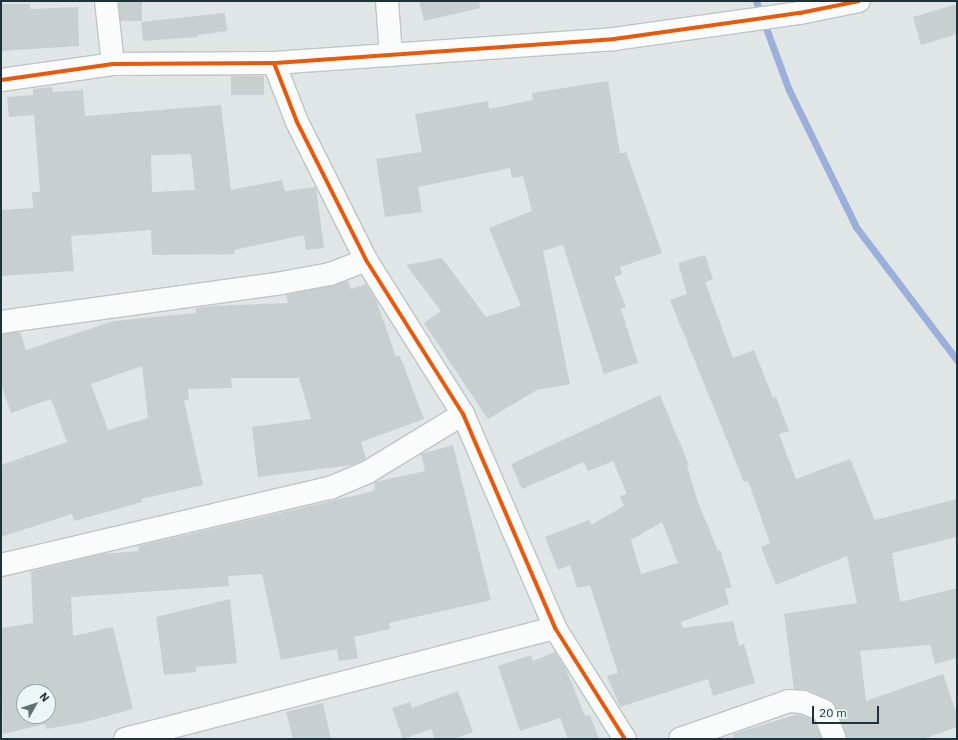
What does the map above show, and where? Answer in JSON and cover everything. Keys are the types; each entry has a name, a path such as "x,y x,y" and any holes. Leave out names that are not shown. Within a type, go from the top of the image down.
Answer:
{"street":[{"path":"106,1 113,64"},
{"path":"387,1 391,55"},
{"path":"1,80 113,64 274,63 614,39 800,13 859,1"},
{"path":"274,63 297,122 366,260 463,414 555,628 624,739"},
{"path":"1,322 276,284 330,274 366,260"},
{"path":"1,565 330,488 373,469 463,414"},
{"path":"125,739 555,628"},
{"path":"680,739 789,701 803,702 824,711 835,739"}],"building":[{"path":"119,1 142,1 142,21 119,21"},
{"path":"419,1 479,1 480,8 424,21"},
{"path":"1,4 30,4 30,9 78,7 79,46 1,51"},
{"path":"957,4 957,34 921,45 913,17"},
{"path":"225,13 227,31 198,35 198,37 143,41 141,22"},
{"path":"231,76 264,76 264,95 231,95"},
{"path":"608,81 620,154 626,152 662,253 620,267 622,274 614,277 626,307 621,309 638,363 604,374 563,245 543,251 570,384 537,390 488,419 424,323 441,311 406,265 442,258 486,317 521,306 489,228 532,211 523,176 512,178 510,168 418,187 422,212 385,217 376,159 422,152 415,114 488,101 489,109 533,100 532,93"},
{"path":"52,87 53,92 83,90 85,116 221,105 231,190 282,180 285,191 316,187 324,248 306,250 304,235 234,250 235,254 152,255 151,230 71,236 74,271 1,276 1,210 33,208 32,192 40,192 34,115 9,117 7,97 33,95 33,89","holes":["191,154 195,190 152,192 151,155"]},
{"path":"705,255 713,279 705,282 733,358 754,350 773,398 776,397 789,431 779,434 796,479 850,459 875,520 957,499 957,537 892,553 900,602 957,588 957,658 935,664 930,645 860,651 866,701 943,674 957,715 957,727 923,739 847,739 833,702 808,690 794,689 784,614 857,603 847,556 776,585 761,547 770,543 748,481 744,482 670,300 687,294 678,263"},
{"path":"348,281 351,289 366,284 377,302 396,357 400,356 424,419 361,442 366,459 352,465 258,477 252,427 311,419 299,378 231,378 232,388 188,389 189,400 184,400 203,485 141,499 142,502 74,521 72,514 1,537 1,465 67,442 51,399 11,413 1,384 1,334 20,332 26,350 114,321 196,313 196,308 211,306 288,303 286,295","holes":["142,366 148,418 108,430 91,384"]},
{"path":"660,395 689,465 687,466 698,502 718,551 720,550 732,587 725,589 729,604 681,622 683,628 733,621 739,646 744,644 755,683 713,696 708,679 620,707 607,676 618,673 590,585 577,588 570,565 558,570 545,537 589,520 591,525 624,506 620,496 627,494 613,461 588,471 584,462 522,489 511,464","holes":["662,522 678,563 641,574 631,540"]},
{"path":"453,445 491,600 389,623 390,629 354,637 358,658 339,661 337,649 281,660 262,574 228,576 229,586 71,597 73,636 113,627 133,709 85,722 46,729 45,724 3,734 1,628 33,623 31,571 102,554 139,551 138,546 374,491 375,482 425,471 421,454"},
{"path":"230,599 237,663 196,667 196,672 164,675 156,617"},
{"path":"555,652 566,669 585,716 590,715 599,739 568,739 560,718 520,731 498,666 531,655 533,661"},
{"path":"458,691 473,732 454,739 435,739 431,729 403,739 392,708 410,702 412,708"},
{"path":"323,703 331,739 293,739 286,712"},
{"path":"798,714 814,720 822,739 734,739 733,734"}],"waterway":[{"path":"756,1 789,90 856,227 957,360"}],"cycle path":[{"path":"1,80 113,64 274,63 614,39 800,13 859,1"},
{"path":"274,63 297,122 366,260 463,414 555,628 625,739"}]}
